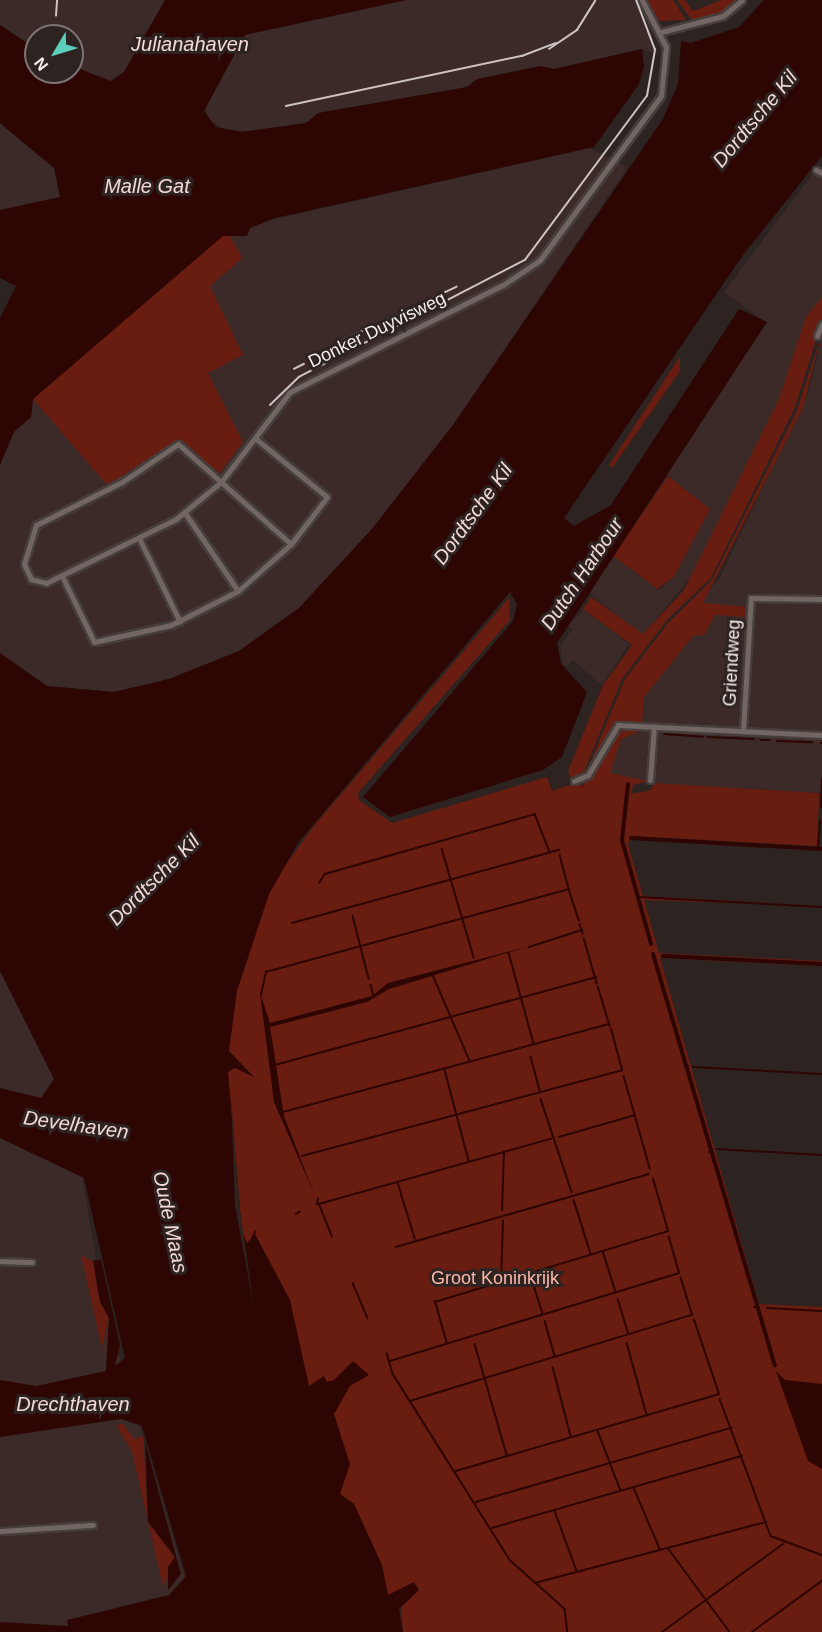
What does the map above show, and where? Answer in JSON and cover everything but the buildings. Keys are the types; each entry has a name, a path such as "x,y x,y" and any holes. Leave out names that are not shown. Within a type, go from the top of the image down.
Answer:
{"street":[{"name":"Donker Duyvisweg","path":"221,482 178,444 122,482 36,525 24,562 27,572 38,585 62,576 185,513 221,482 301,384 503,285 540,260 656,107 667,63 661,32 642,0"},
{"path":"661,32 723,16 742,0"},
{"path":"822,324 818,336 822,330"},
{"path":"62,576 94,642 180,622 238,591 291,544 327,493 255,438"},
{"path":"221,482 291,544"},
{"path":"185,513 238,591"},
{"path":"139,538 180,622"},
{"name":"Griendweg","path":"744,731 751,597 822,599"},
{"path":"650,780 654,726"},
{"name":"Griendweg","path":"574,781 588,775 615,727 654,726 822,735"},
{"path":"0,1261 32,1262"},
{"path":"0,1531 93,1525"}],"shaded area":[{"path":"0,0 165,0 124,72 111,81 84,71 84,24 24,24 24,41 0,25"},
{"path":"407,0 636,0 650,25 655,54 642,49 554,69 513,71 462,88 324,112 311,121 262,133 225,129 208,120 205,104 245,35"},
{"path":"0,123 54,168 61,197 0,210"},
{"path":"589,148 628,167 453,425 372,529 299,608 239,651 169,679 114,692 47,686 0,653 0,465 14,432 31,417 33,399 171,279 223,235 267,221"},
{"path":"814,172 822,176 822,301 790,383 698,568 643,635 592,596 591,589 613,556 659,590 674,576 710,509 662,471 765,322 724,292"},
{"path":"822,336 822,793 630,782 603,774 610,724 628,681 719,579 809,391"},
{"path":"584,610 629,644 602,685 573,660 566,667 562,663 561,645 572,629 568,625"},
{"path":"0,966 62,1061 105,1309 201,1632 0,1632"}],"green space":[{"path":"646,0 673,0 686,20 659,21"},
{"path":"677,0 685,0 693,11 721,0 738,0 719,15 692,20"},
{"path":"223,235 230,236 242,258 210,286 243,355 208,373 243,442 219,474 179,440 107,485 33,399"},
{"path":"822,297 822,321 795,407 711,578 668,619 622,679 583,774 571,778 568,771 603,685 632,645 583,609 591,597 643,634 684,590 779,399 806,317"},
{"path":"822,333 803,408 703,603 748,607 747,617 715,615 704,635 693,636 644,697 642,722 612,726 586,773 625,679 669,622 712,580 797,410"},
{"path":"680,356 680,371 612,468 609,465"},
{"path":"668,476 710,509 674,576 658,589 613,556"},
{"name":"Groot Koninkrijk","path":"509,598 510,620 358,793 359,800 392,823 547,777 552,791 582,781 581,789 620,727 647,728 621,739 610,773 648,781 633,785 631,794 651,790 654,783 819,793 817,846 630,836 628,845 643,896 822,906 644,900 659,953 822,961 822,966 660,958 759,1304 822,1307 822,1632 403,1632 401,1605 335,1632 247,1300 224,1057 239,965 275,880 313,827"},
{"path":"81,1255 94,1262 98,1295 109,1318 102,1348"},
{"path":"123,1424 134,1439 143,1436 148,1522 132,1452 116,1425"},
{"path":"148,1522 175,1558 163,1587"}],"water":[{"name":"Malle Gat","path":"165,0 406,0 245,35 204,111 216,127 241,132 306,123 318,113 467,87 477,79 541,66 554,69 642,49 644,66 639,84 594,147 275,218 250,228 247,236 223,236 33,399 31,417 14,432 0,465 0,318 16,286 0,278 0,210 60,197 54,168 0,123 0,25 24,41 24,84 84,84 84,71 111,81 124,72"},
{"path":"764,0 822,0 822,156 743,255 564,518 574,526 611,505 739,309 767,322 557,643 561,664 587,692 562,757 543,770 390,817 363,797 513,621 517,604 510,592 298,843 269,894 237,991 229,1051 254,1077 235,1068 228,1072 242,1231 247,1243 255,1234 290,1300 309,1386 324,1376 327,1382 334,1380 353,1361 369,1375 350,1386 334,1414 350,1464 340,1494 354,1504 382,1565 388,1595 414,1582 419,1590 399,1609 403,1632 0,1632 0,1622 68,1626 67,1620 169,1595 186,1576 142,1426 121,1419 0,1437 0,1380 36,1386 106,1371 109,1318 100,1302 93,1260 101,1260 120,1345 115,1366 125,1358 84,1178 0,1138 0,1088 41,1098 54,1079 0,971 0,653 47,686 114,692 169,679 239,651 299,608 372,529 453,425 663,119 678,84 681,41 691,43 739,27"},
{"path":"530,946 389,989 367,1002 270,1027 284,1116 315,1196 274,1102 260,993 270,1023 372,996 388,983"},
{"path":"776,1371 785,1380 822,1384 822,1469 808,1461"},
{"path":"145,1442 181,1574 168,1590 168,1567 175,1557 148,1522"}],"pier":[{"path":"231,1096 240,1210 254,1308 235,1205"}],"waterway":[{"path":"664,734 703,737"},
{"path":"708,737 754,739"},
{"path":"761,740 769,740"},
{"path":"777,741 812,742"},
{"path":"821,808 822,780"},
{"path":"628,784 622,840 651,944"},
{"path":"319,883 325,874 535,814 550,852"},
{"path":"818,849 820,821"},
{"path":"631,838 822,849"},
{"path":"442,849 474,957"},
{"path":"292,923 559,850"},
{"path":"560,855 569,888"},
{"path":"261,995 266,972 569,889 579,920"},
{"path":"638,897 822,907"},
{"path":"353,916 369,979"},
{"path":"580,924 583,934"},
{"path":"529,947 582,930"},
{"path":"584,938 597,983"},
{"path":"509,953 534,1044"},
{"path":"653,954 775,1365"},
{"path":"663,956 822,964"},
{"path":"433,975 470,1061"},
{"path":"275,1065 596,977"},
{"path":"371,985 374,996"},
{"path":"598,986 610,1026"},
{"path":"283,1112 609,1024"},
{"path":"302,1156 622,1070 611,1029"},
{"path":"531,1057 540,1091"},
{"path":"693,1067 822,1074"},
{"path":"445,1070 469,1161"},
{"path":"624,1076 650,1168"},
{"path":"541,1099 572,1192"},
{"path":"559,1137 635,1115"},
{"path":"332,1237 319,1204 551,1139"},
{"path":"717,1149 822,1155"},
{"path":"502,1211 504,1152"},
{"path":"396,1247 649,1174"},
{"path":"447,1344 435,1302 668,1231 653,1179"},
{"path":"398,1183 415,1238"},
{"path":"317,1205 318,1199"},
{"path":"574,1200 591,1254"},
{"path":"296,1214 300,1212"},
{"path":"501,1281 503,1221"},
{"path":"252,1239 255,1232"},
{"path":"390,1361 679,1273 669,1237"},
{"path":"603,1251 616,1292"},
{"path":"530,1273 543,1314"},
{"path":"410,1401 692,1315 681,1278"},
{"path":"353,1283 368,1318"},
{"path":"618,1299 629,1334"},
{"path":"767,1308 822,1311"},
{"path":"456,1471 719,1394 694,1320"},
{"path":"545,1321 555,1356"},
{"path":"627,1343 647,1415"},
{"path":"475,1344 507,1455"},
{"path":"387,1353 393,1374 510,1560 565,1609 568,1632"},
{"path":"553,1367 571,1436"},
{"path":"720,1399 771,1536 822,1555"},
{"path":"476,1502 731,1428"},
{"path":"598,1431 621,1491"},
{"path":"492,1528 742,1456"},
{"path":"634,1488 660,1549"},
{"path":"555,1511 577,1571"},
{"path":"535,1583 766,1522"},
{"path":"662,1632 783,1544"},
{"path":"668,1548 730,1632"},
{"path":"752,1632 822,1581"}],"railway":[{"path":"56,16 57,0"},
{"path":"270,405 299,377 525,260 647,96 655,50 636,0"},
{"path":"549,49 577,30 595,1"},
{"path":"286,106 522,56 556,43"},
{"path":"337,343 456,287"},
{"path":"294,369 304,364"}],"water label":[{"name":"Julianahaven","path":"190,44"},
{"name":"Dordtsche Kil","path":"755,119"},
{"name":"Dordtsche Kil","path":"473,514"},
{"name":"Dutch Harbour","path":"582,574"},
{"name":"Dordtsche Kil","path":"154,880"},
{"name":"Develhaven","path":"76,1125"},
{"name":"Oude Maas","path":"170,1222"},
{"name":"Drechthaven","path":"73,1404"}]}
